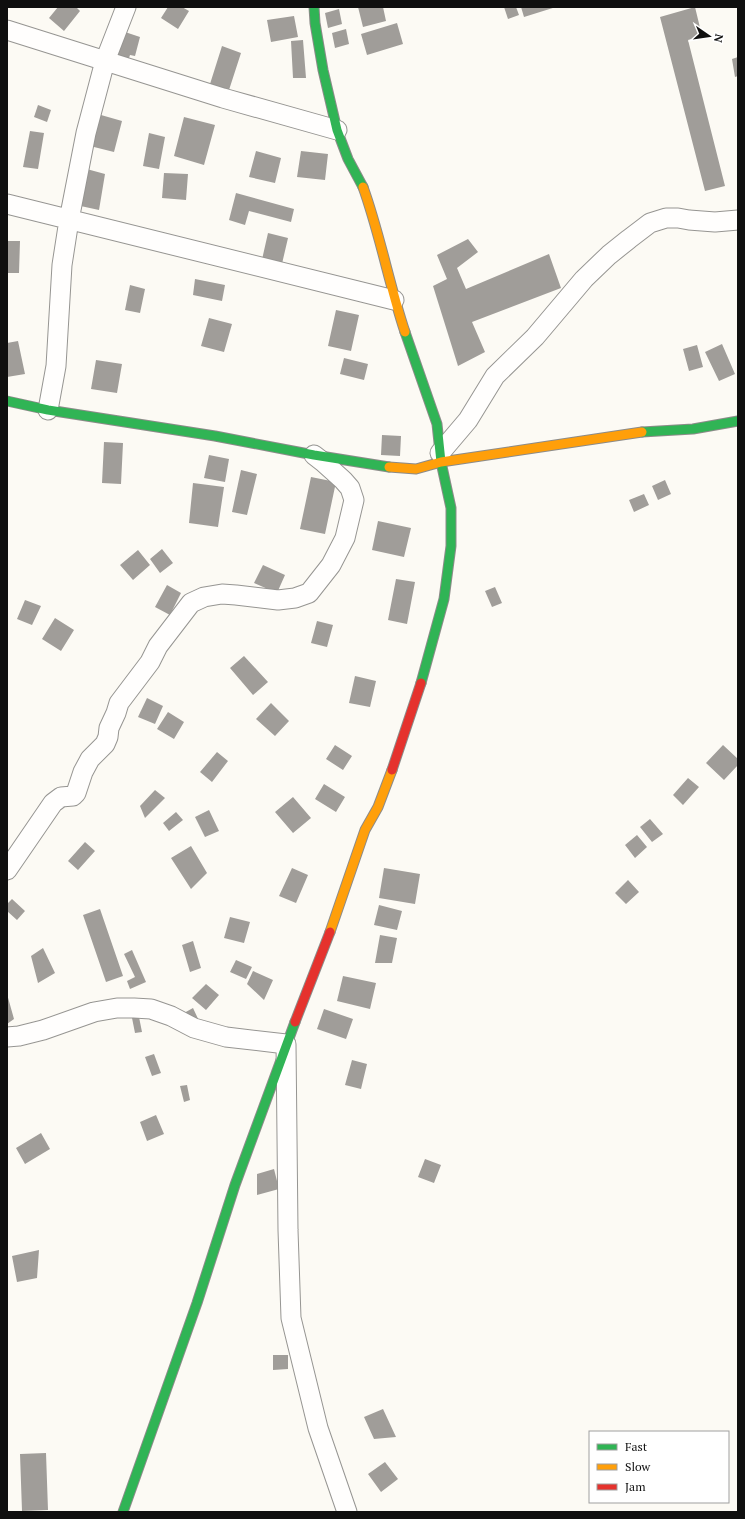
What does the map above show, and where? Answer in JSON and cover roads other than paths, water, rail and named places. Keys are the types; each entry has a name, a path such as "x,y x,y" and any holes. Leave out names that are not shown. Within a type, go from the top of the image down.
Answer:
{"street":[{"path":"48,410 56,366 62,265 69,220 86,133 105,61 126,7"},
{"path":"124,1512 197,1303 234,1185 286,1044 332,927 365,830 378,807 389,779 426,668 444,599 451,546 451,508 440,458 437,424 394,300 369,205 360,180 348,159 337,130 323,70 315,23 314,7"},
{"path":"7,30 223,98 337,130"},
{"path":"7,204 394,300"},
{"path":"440,458 474,412 495,376 535,337 584,279 609,255 629,239 650,223 666,218 715,222 738,220"},
{"path":"7,401 48,410 214,436 314,455 389,467 416,469 440,458 638,432 693,429 738,422"},
{"path":"7,870 52,803 61,797 73,796 76,793 83,772 90,759 105,744 108,737 109,728 119,702 150,662 158,646 191,603 204,597 222,594 278,600 295,598 308,593 331,565 345,538 354,500 350,488 314,455"},
{"path":"7,1037 19,1036 43,1030 94,1012 116,1008 134,1008 151,1009 171,1016 194,1028 226,1037 286,1044"},
{"path":"286,1044 288,1230 291,1318 318,1428 347,1512"}]}
